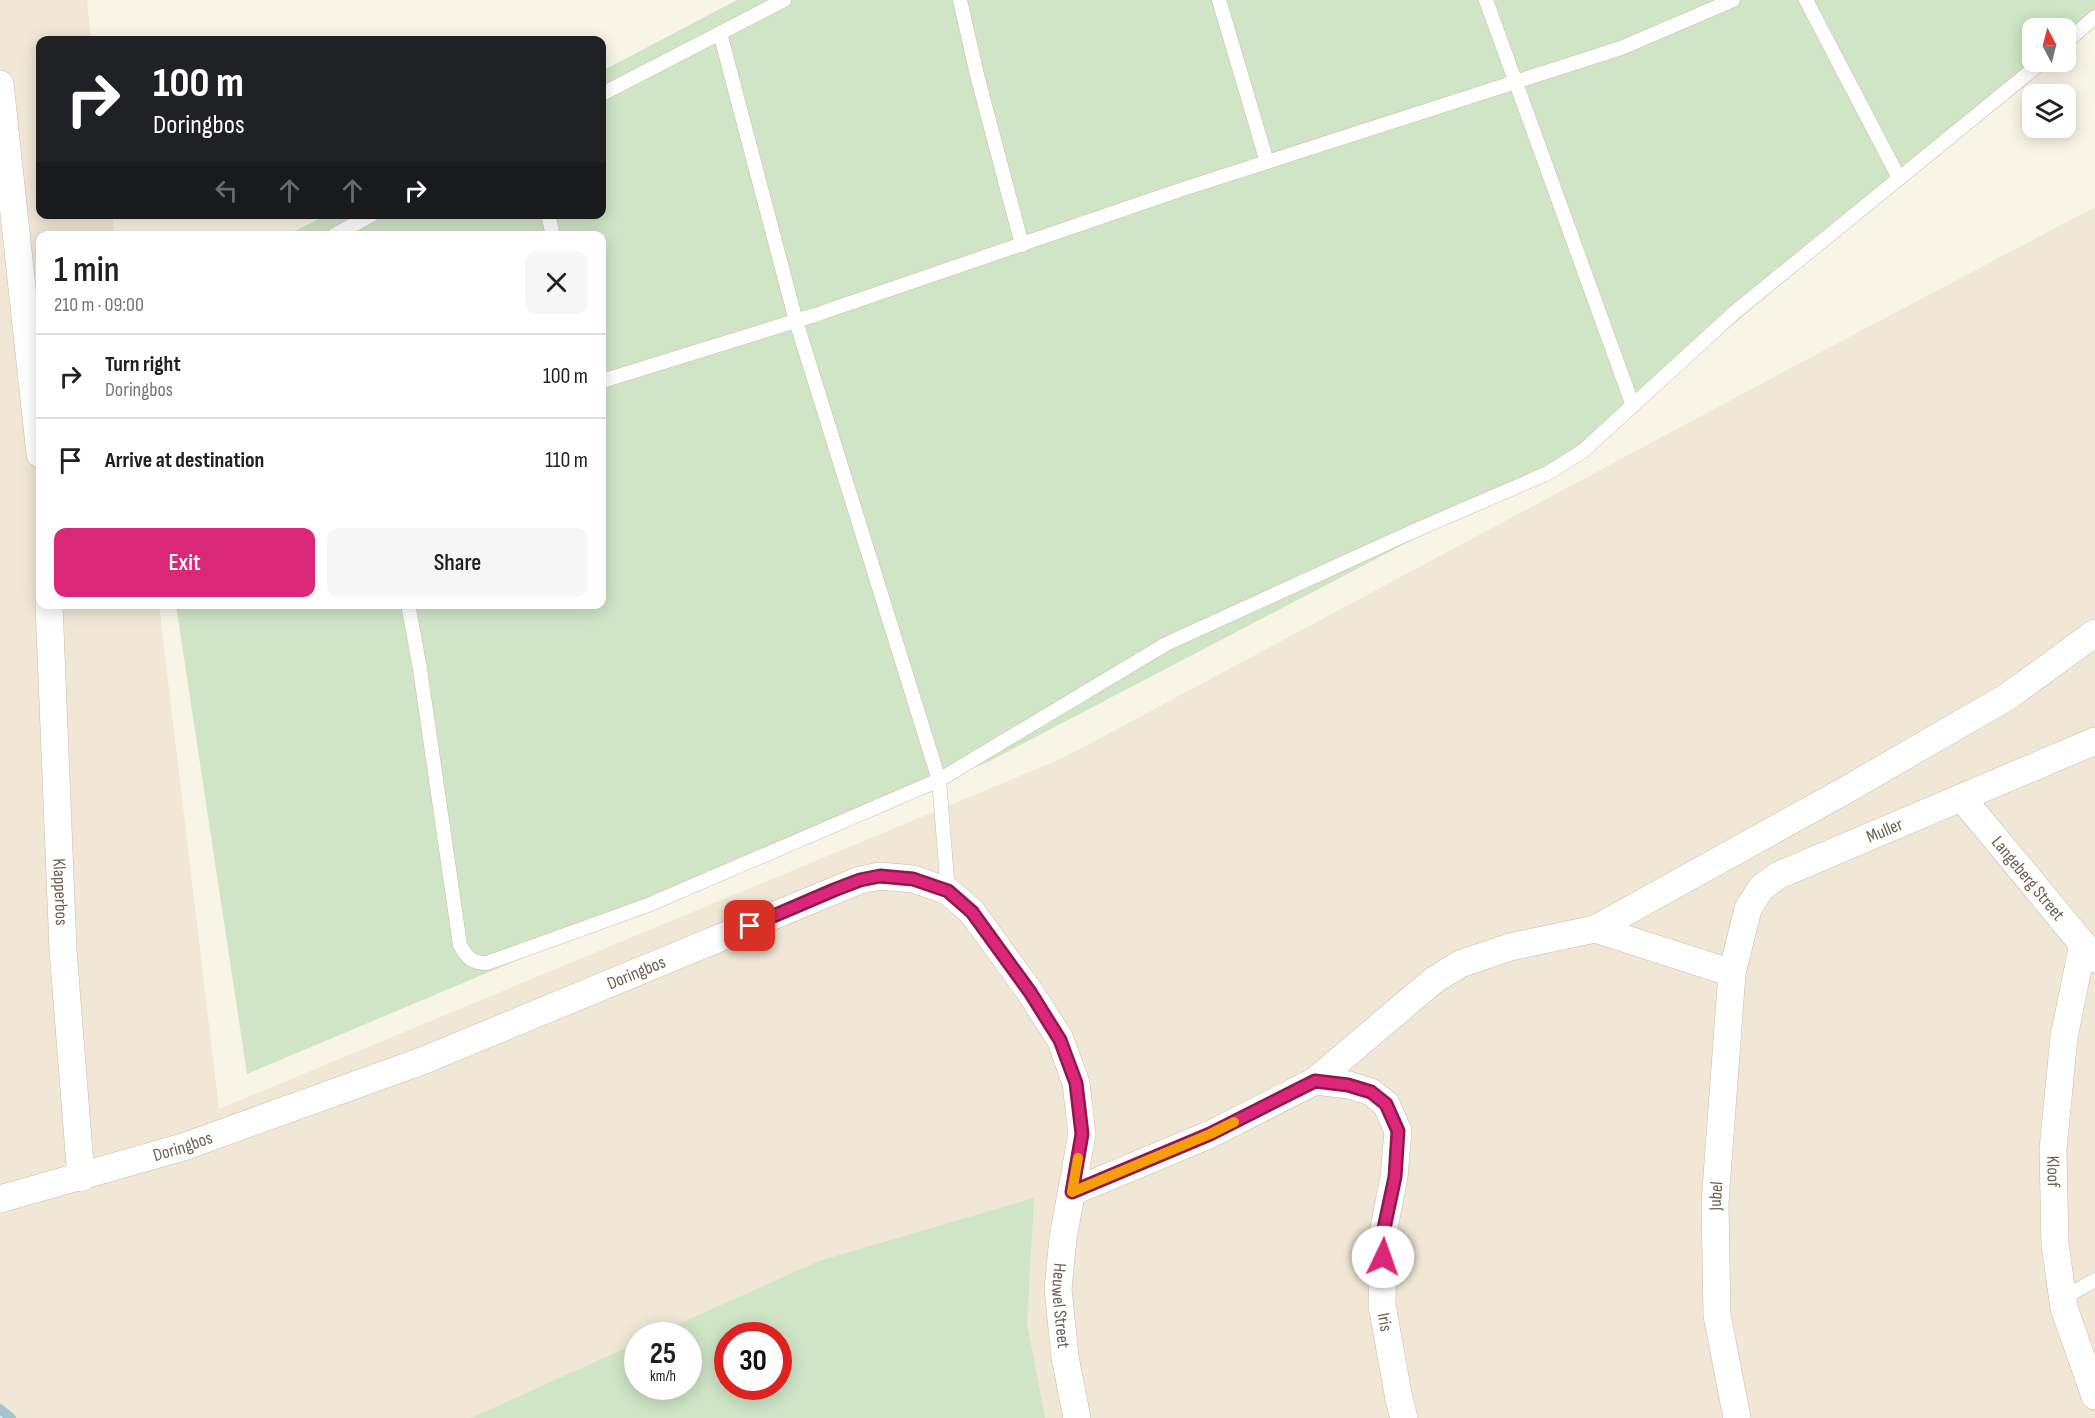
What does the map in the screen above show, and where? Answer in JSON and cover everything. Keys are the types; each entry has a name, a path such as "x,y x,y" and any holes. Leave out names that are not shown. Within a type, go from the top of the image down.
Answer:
{"street":[{"path":"0,84 11,290 36,431"},
{"name":"Klapperbos","path":"49,609 63,950 81,1178"},
{"path":"1072,1192 1210,1134 1315,1081 1434,980 1460,964 1510,947 1595,929 2007,696 2095,633"},
{"name":"Muller","path":"1732,973 1748,909 1761,888 1779,875 2095,741"},
{"name":"Langeberg Street","path":"1962,798 2089,952"},
{"name":"Doringbos","path":"0,1199 81,1178 183,1147 422,1061 860,880 880,876 913,879 948,891 972,912 1030,992 1060,1040 1076,1083 1082,1134 1072,1192"},
{"path":"1595,929 1732,973"},
{"name":"Kloof","path":"2089,952 2064,1037 2053,1149 2055,1245 2064,1308 2095,1396"},
{"name":"Jubel","path":"1732,973 1715,1203 1718,1315 1737,1418"},
{"name":"Iris","path":"1315,1081 1348,1085 1371,1092 1386,1104 1398,1131 1395,1177 1383,1233 1382,1305 1404,1418"},
{"name":"Heuwel Street","path":"1072,1192 1063,1238 1058,1289 1065,1357 1077,1418"}],"lane":[{"path":"606,92 784,0"},
{"path":"960,0 977,75 1022,244"},
{"path":"1219,0 1268,162"},
{"path":"1486,0 1633,406"},
{"path":"606,380 796,321 1268,162 1621,48 1733,0"},
{"path":"1806,0 1899,178"},
{"path":"2076,33 2095,17"},
{"path":"720,33 796,321 939,780 948,891"},
{"path":"409,609 420,669 460,945 467,957 476,963 487,963 648,905 939,780 1166,644 1407,534 1548,473 1583,451 1735,312 2030,72"},
{"path":"342,231 364,219"},
{"path":"2063,1298 2095,1280"}],"shaded area":[{"path":"0,0 87,0 91,36 36,36 36,219 113,219 114,231 36,231 36,609 159,609 219,1109 1063,758 2095,207 2095,1418 0,1418"}],"green space":[{"path":"737,0 2095,0 2095,18 2076,34 2076,18 2022,18 2022,72 2032,72 1586,449 988,762 247,1074 177,609 606,609 606,231 295,231 319,219 606,219 606,69"},
{"path":"1034,1198 1027,1323 1045,1418 471,1418 624,1349 624,1400 702,1400 702,1322 683,1322 819,1261"}],"waterway":[{"path":"0,1409 11,1418"}],"slow traffic":[{"path":"1078,1158 1072,1192 1234,1122"}],"route":[{"path":"750,926 860,880 880,876 913,879 948,891 972,912 1030,992 1060,1040 1076,1083 1082,1134 1072,1192 1210,1134 1315,1081 1348,1085 1371,1092 1386,1104 1398,1131 1395,1177 1383,1233 1383,1257"}]}
